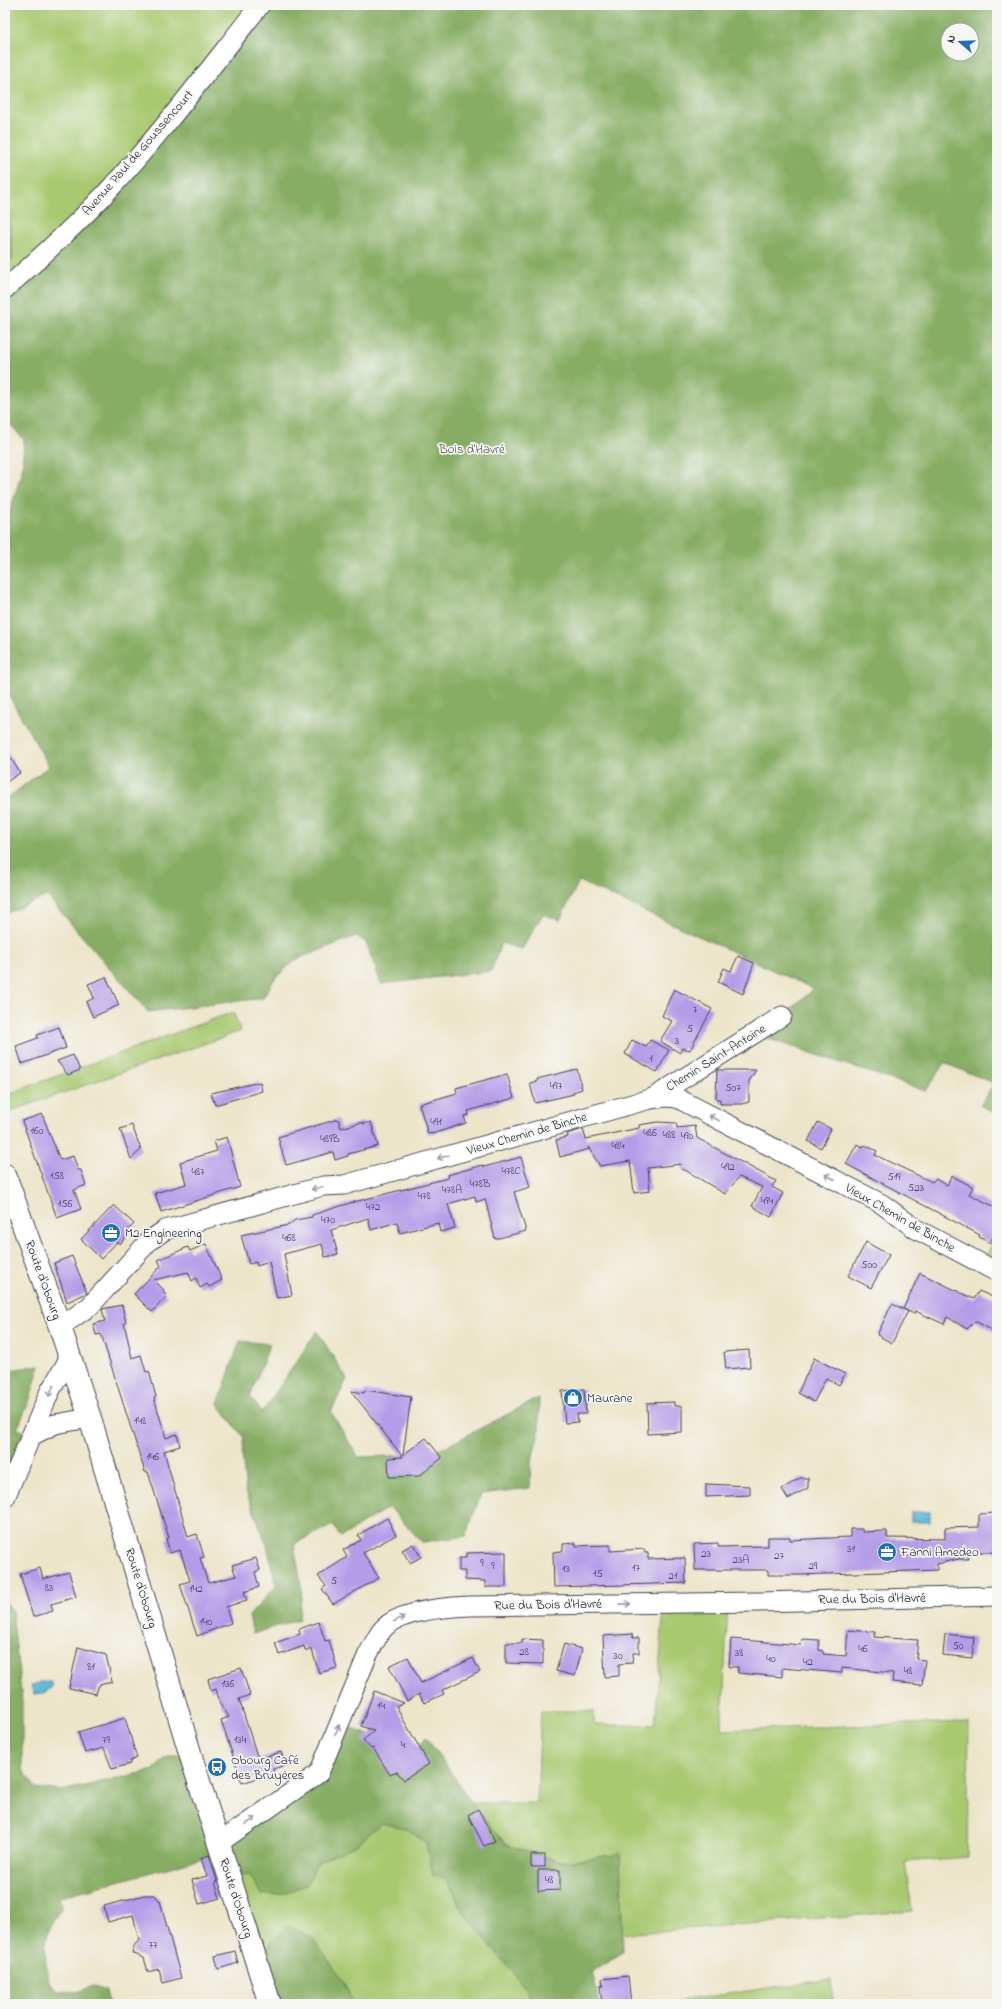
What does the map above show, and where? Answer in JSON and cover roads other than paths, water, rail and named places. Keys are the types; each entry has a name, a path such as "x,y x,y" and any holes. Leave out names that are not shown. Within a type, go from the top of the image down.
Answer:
{"main road":[{"name":"Route d'Obourg","path":"5,1175 60,1327 90,1418 219,1843 270,2004"}],"street":[{"name":"Avenue Paul de Goussencourt","path":"5,290 67,234 107,192 150,143 260,5"},
{"name":"Chemin Saint-Antoine","path":"650,1099 782,1016"},
{"name":"Vieux Chemin de Binche","path":"60,1327 90,1306 149,1241 165,1230 323,1186 344,1185 650,1099 666,1097 677,1098 882,1204 916,1229 997,1272"},
{"path":"5,1498 33,1435 50,1391 70,1357"},
{"path":"33,1435 55,1424 90,1418"},
{"name":"Rue du Bois d'Havré","path":"219,1843 319,1773 368,1654 385,1627 407,1616 448,1607 470,1606 759,1602 997,1596"}],"water":[{"path":"911,1512 930,1512 930,1522 911,1522"},
{"path":"41,1682 51,1682 52,1687 44,1693 34,1694 31,1686"}],"place":[{"name":"M2 Engineering","path":"111,1233"},
{"name":"Maurane","path":"573,1398"},
{"name":"Fanni Amedeo","path":"887,1552"},
{"name":"Obourg Café des Bruyères","path":"217,1767"}],"park label":[{"name":"Bois d'Havré","path":"472,449"}]}
